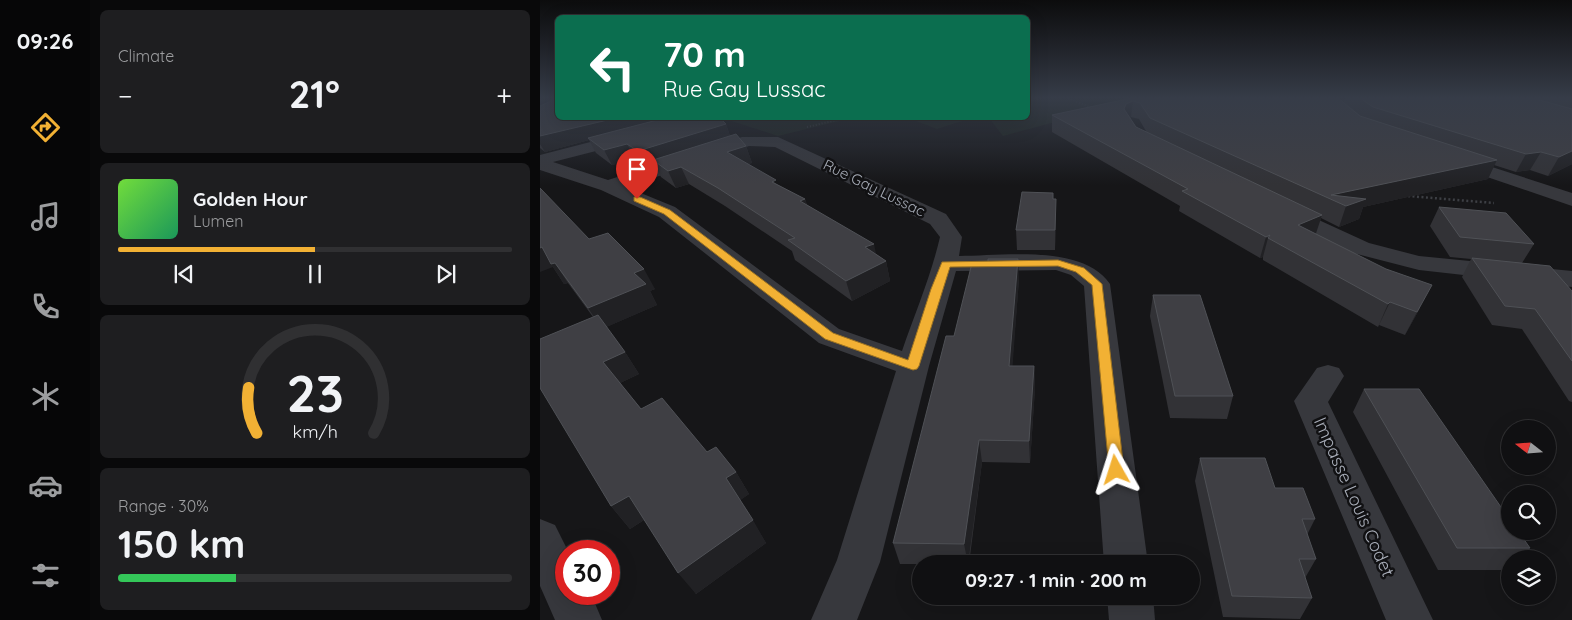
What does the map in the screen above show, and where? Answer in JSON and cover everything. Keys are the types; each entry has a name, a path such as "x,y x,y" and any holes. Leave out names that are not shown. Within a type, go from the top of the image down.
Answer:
{"street":[{"path":"540,160 645,133"},
{"name":"Rue Gay Lussac","path":"608,186 748,141 778,142 938,219 950,237 946,264 936,289 913,366 858,562 834,620"},
{"path":"1434,153 1572,200"},
{"path":"540,164 608,186 667,212 829,336 913,366"},
{"path":"1264,200 1361,248 1419,263 1572,279"},
{"path":"946,264 1058,263 1080,270 1097,284 1125,555"},
{"name":"Impasse Louis Codet","path":"1328,376 1311,401 1410,620"},
{"path":"540,539 555,571"},
{"path":"572,605 579,620"},
{"path":"1131,605 1132,620"}],"path":[{"path":"1407,196 1494,202"}],"shaded area":[{"path":"750,127 815,127 778,136"},
{"path":"996,127 1037,127 1003,136"}],"building":[{"path":"540,127 578,127 540,136"},
{"path":"631,127 716,127 638,151 627,144 604,150 588,138"},
{"path":"1074,127 1136,127 1322,215 1298,225 1386,269 1432,285 1417,312 1390,302 1388,304 1268,238 1270,235 1266,237 1182,191 1188,189"},
{"path":"1170,127 1394,127 1497,160 1331,195 1366,199 1346,206"},
{"path":"1438,127 1572,127 1572,151 1559,157 1541,152 1526,154"},
{"path":"736,134 746,146 727,152 776,180 772,182 805,199 800,201 874,244 865,247 886,261 846,281 788,240 795,238 718,188 681,167 668,171 653,160"},
{"path":"540,188 589,239 608,233 644,269 634,273 646,284 588,308 555,263 551,264 542,247 540,248"},
{"path":"1022,192 1053,193 1053,199 1056,199 1055,230 1016,230"},
{"path":"1439,207 1506,213 1534,244 1460,237"},
{"path":"1472,258 1550,266 1572,291 1572,361 1535,309 1505,306"},
{"path":"988,259 1018,259 1009,366 1034,366 1029,441 979,440 964,544 893,543 946,336 954,336 972,263 988,263"},
{"path":"1153,295 1200,295 1233,396 1175,396"},
{"path":"598,315 625,352 603,362 641,409 662,398 707,452 716,447 736,472 726,478 753,520 678,573 629,496 611,506 540,388 540,339"},
{"path":"1364,389 1419,389 1501,507 1501,540 1524,540 1530,548 1457,548"},
{"path":"1200,458 1265,458 1275,488 1303,488 1315,519 1302,519 1316,559 1299,559 1312,598 1232,596"}],"route":[{"path":"637,199 667,212 829,336 913,366 936,289 946,264 1058,263 1080,270 1097,284 1116,470"}]}
